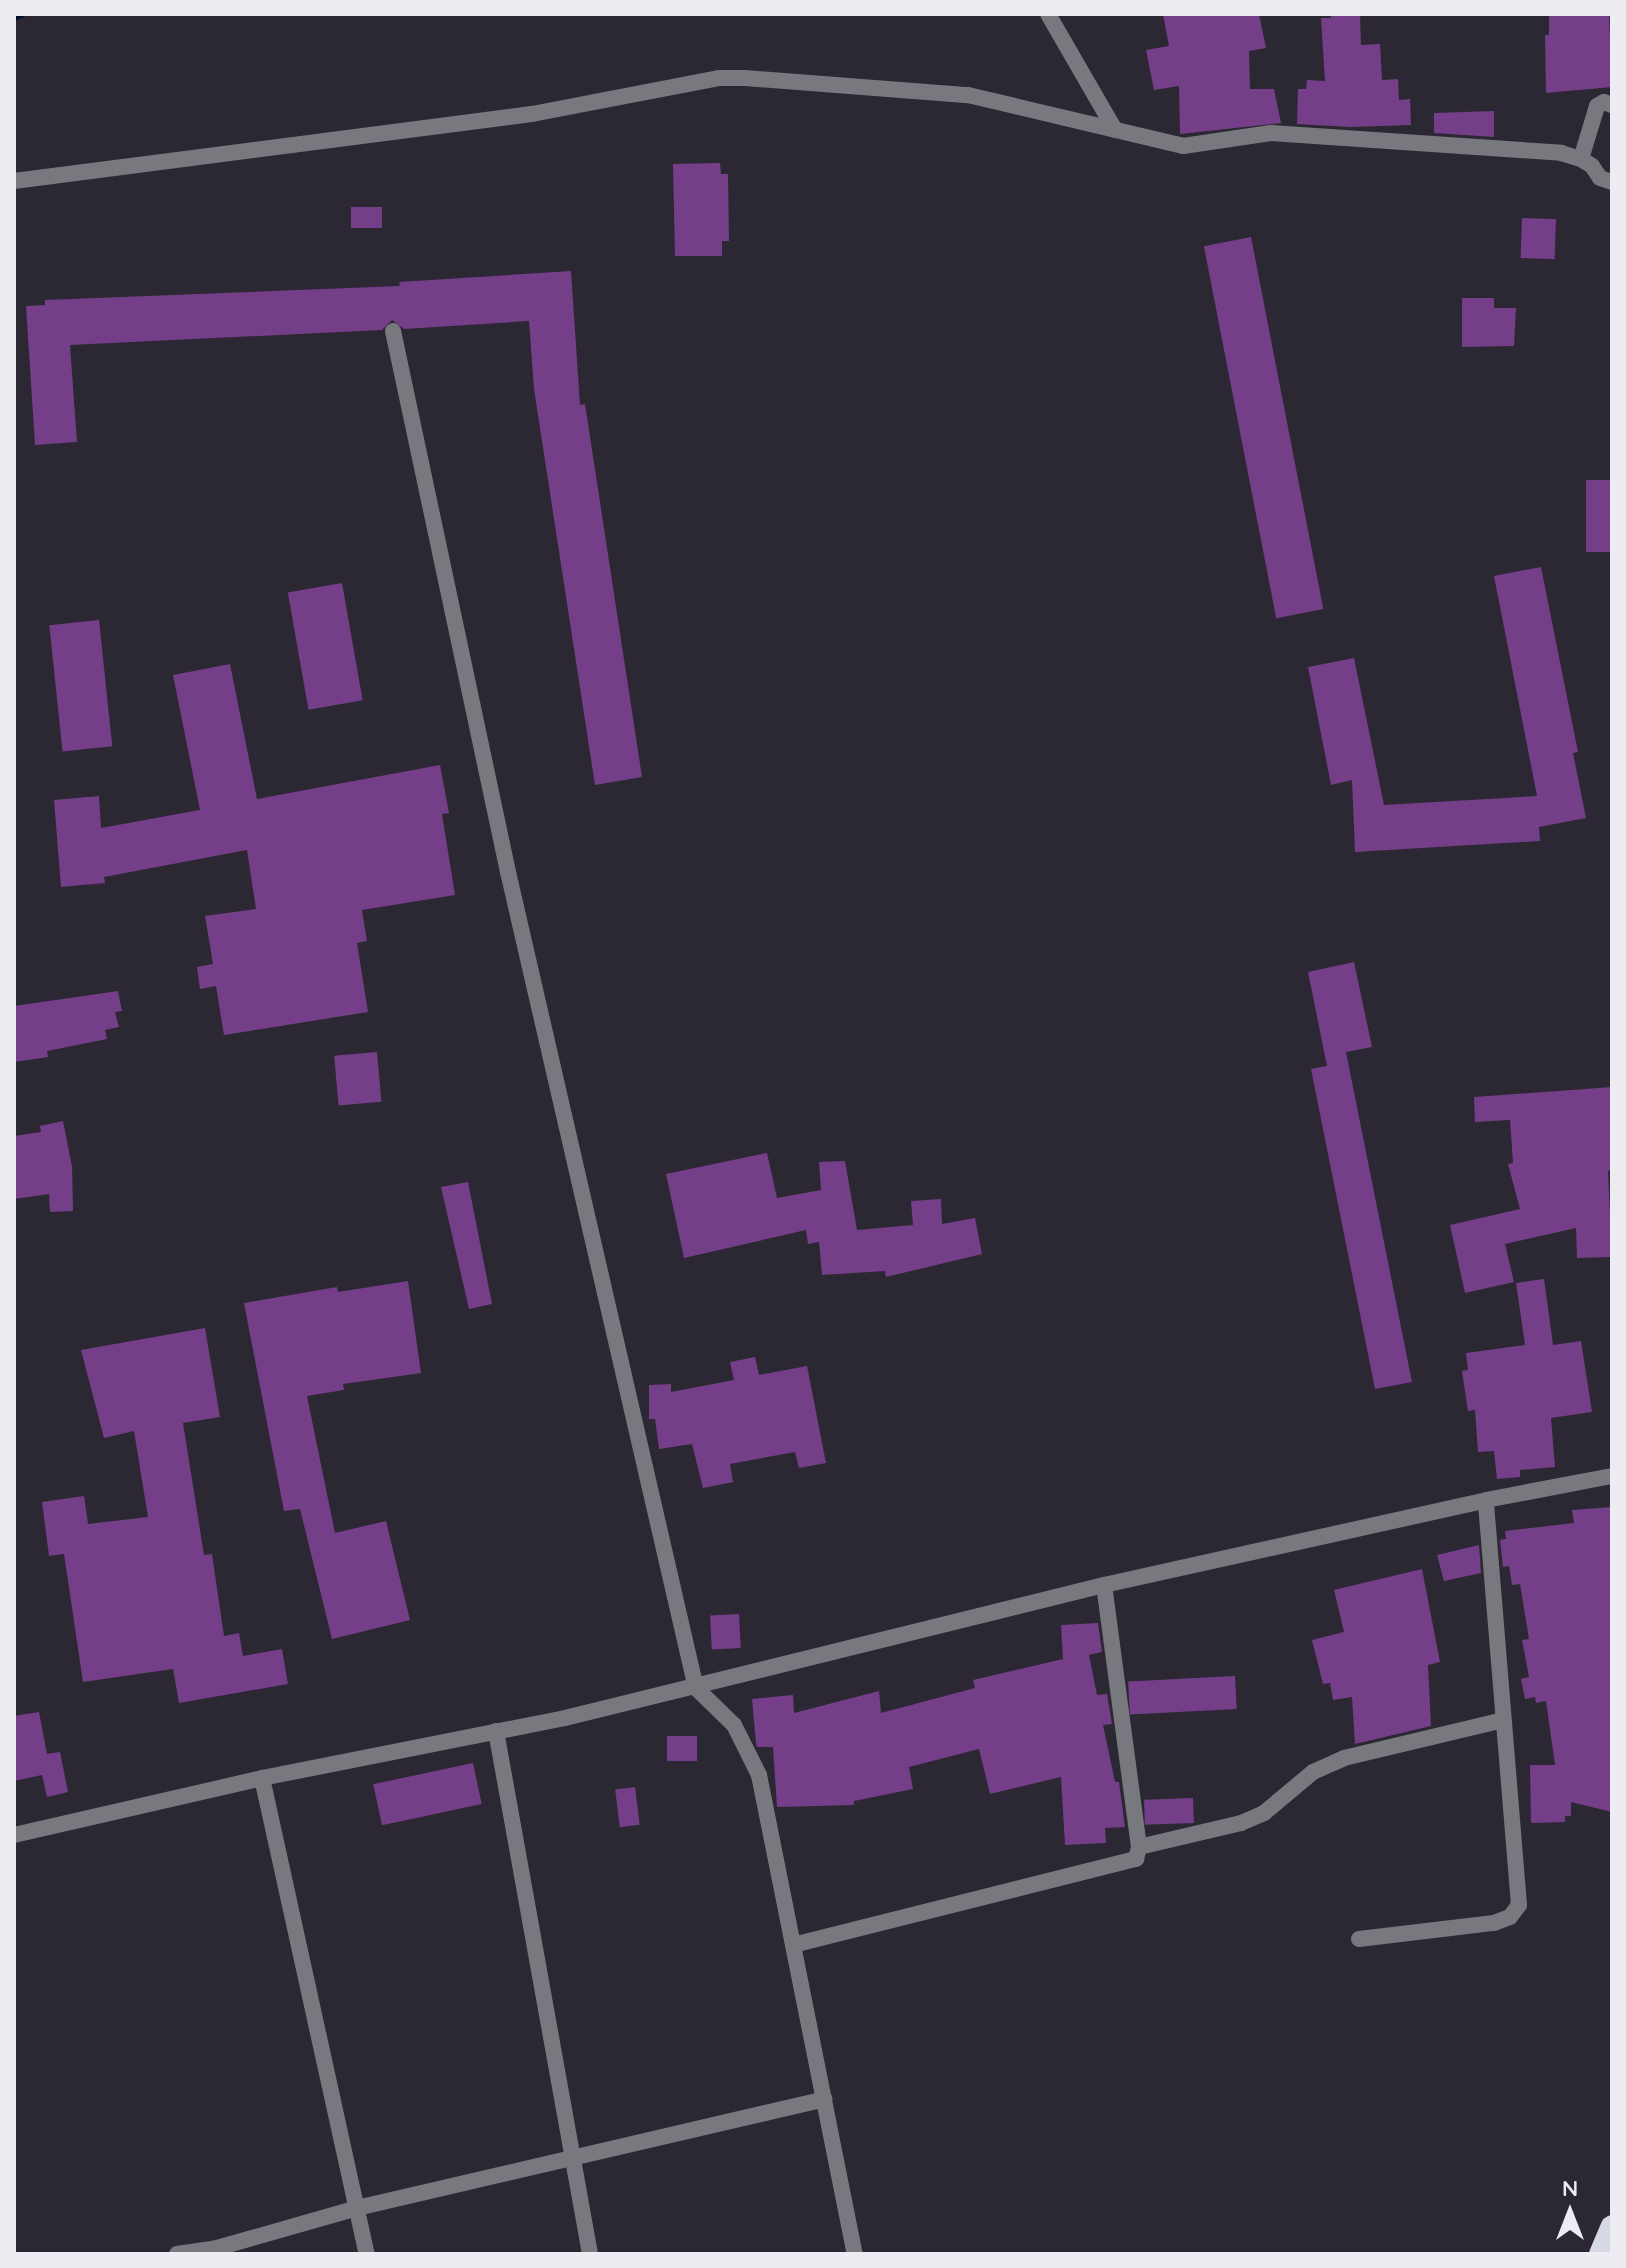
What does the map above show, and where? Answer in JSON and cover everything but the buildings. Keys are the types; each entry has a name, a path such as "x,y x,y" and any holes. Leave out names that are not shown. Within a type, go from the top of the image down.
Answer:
{"highway":[{"path":"1600,2254 1612,2226"}],"street":[{"path":"1048,14 1115,130"},
{"path":"14,181 532,114 719,78 949,92 1183,146 1271,133 1297,133 1561,153 1581,159 1592,166 1600,178 1612,182"},
{"path":"1581,159 1597,106 1604,102 1612,105"},
{"path":"393,331 508,872 696,1688 734,1725 759,1775 855,2254"},
{"path":"14,1835 262,1778 696,1688 1104,1585 1486,1500 1612,1476"},
{"path":"1359,1939 1494,1923 1510,1917 1519,1905 1486,1500"},
{"path":"793,1945 1136,1859 1139,1847 1104,1585"},
{"path":"1139,1847 1241,1823 1264,1813 1313,1772 1344,1758 1504,1720"},
{"path":"496,1731 590,2254"},
{"path":"262,1778 367,2254"},
{"path":"177,2254 217,2251 357,2208 824,2099"}],"waterway":[{"path":"14,17 21,14"}]}
